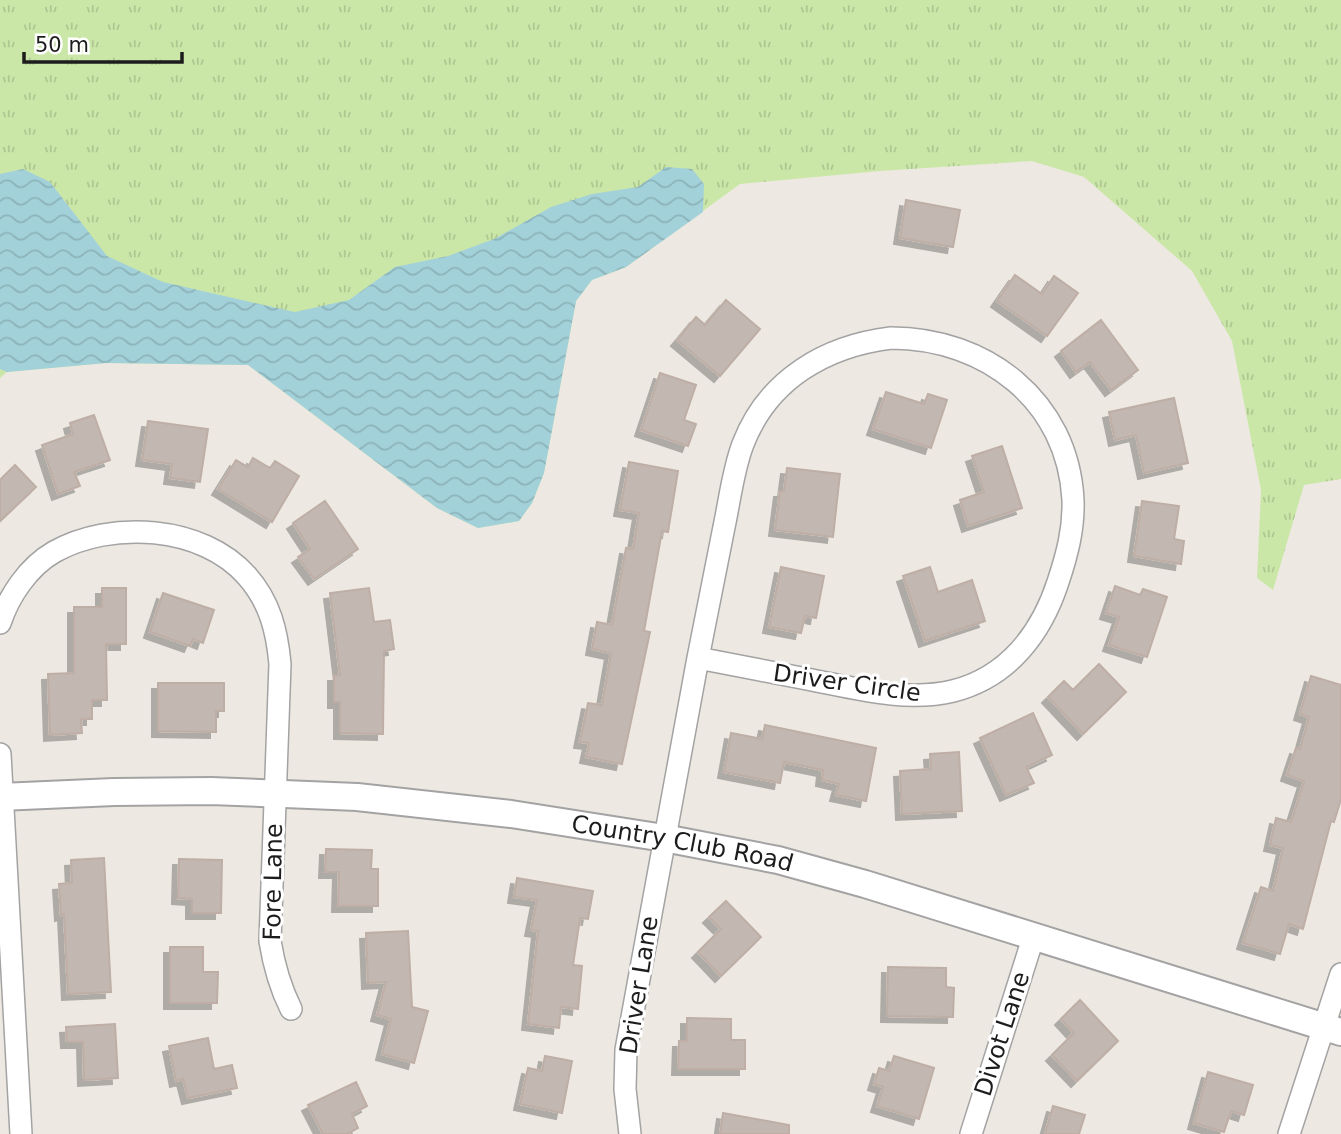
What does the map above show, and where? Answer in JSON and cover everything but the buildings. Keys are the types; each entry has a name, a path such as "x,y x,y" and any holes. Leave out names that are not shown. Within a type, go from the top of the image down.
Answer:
{"street":[{"name":"Driver Circle","path":"664,838 698,658 742,446 756,416 788,379 815,360 868,341 915,338 939,341 983,358 1022,387 1037,405 1051,425 1069,473 1073,498 1069,550 1043,621 1020,652 1006,665 955,691 917,696 832,684 698,658"},
{"name":"Fore Lane","path":"0,623 17,587 33,568 53,552 79,541 117,534 172,535 198,542 221,554 248,578 264,599 278,637 280,664 270,941 281,988 291,1009"},
{"path":"0,754 21,1134"},
{"name":"Country Club Road","path":"1,796 114,792 275,793 357,797 511,814 664,838 778,860 865,884 1034,934 1332,1029"},
{"name":"Driver Lane","path":"630,1134 625,1088 626,1049 664,838"},
{"name":"Divot Lane","path":"971,1134 1034,934"},
{"path":"1289,1134 1332,1029 1341,974"}],"green space":[{"path":"0,0 1341,0 1341,479 1304,485 1273,590 1257,578 1261,490 1232,341 1192,271 1084,177 1032,161 740,184 626,267 592,280 576,301 544,473 532,503 519,521 478,528 437,508 248,365 106,363 7,372 0,378"}],"water":[{"path":"666,167 692,169 704,184 703,212 626,267 592,280 576,301 544,473 532,503 519,521 478,528 437,508 248,365 106,363 7,372 0,369 0,174 23,169 50,182 107,256 163,282 295,312 349,300 395,267 448,256 494,239 551,207 592,194 638,187"}]}
